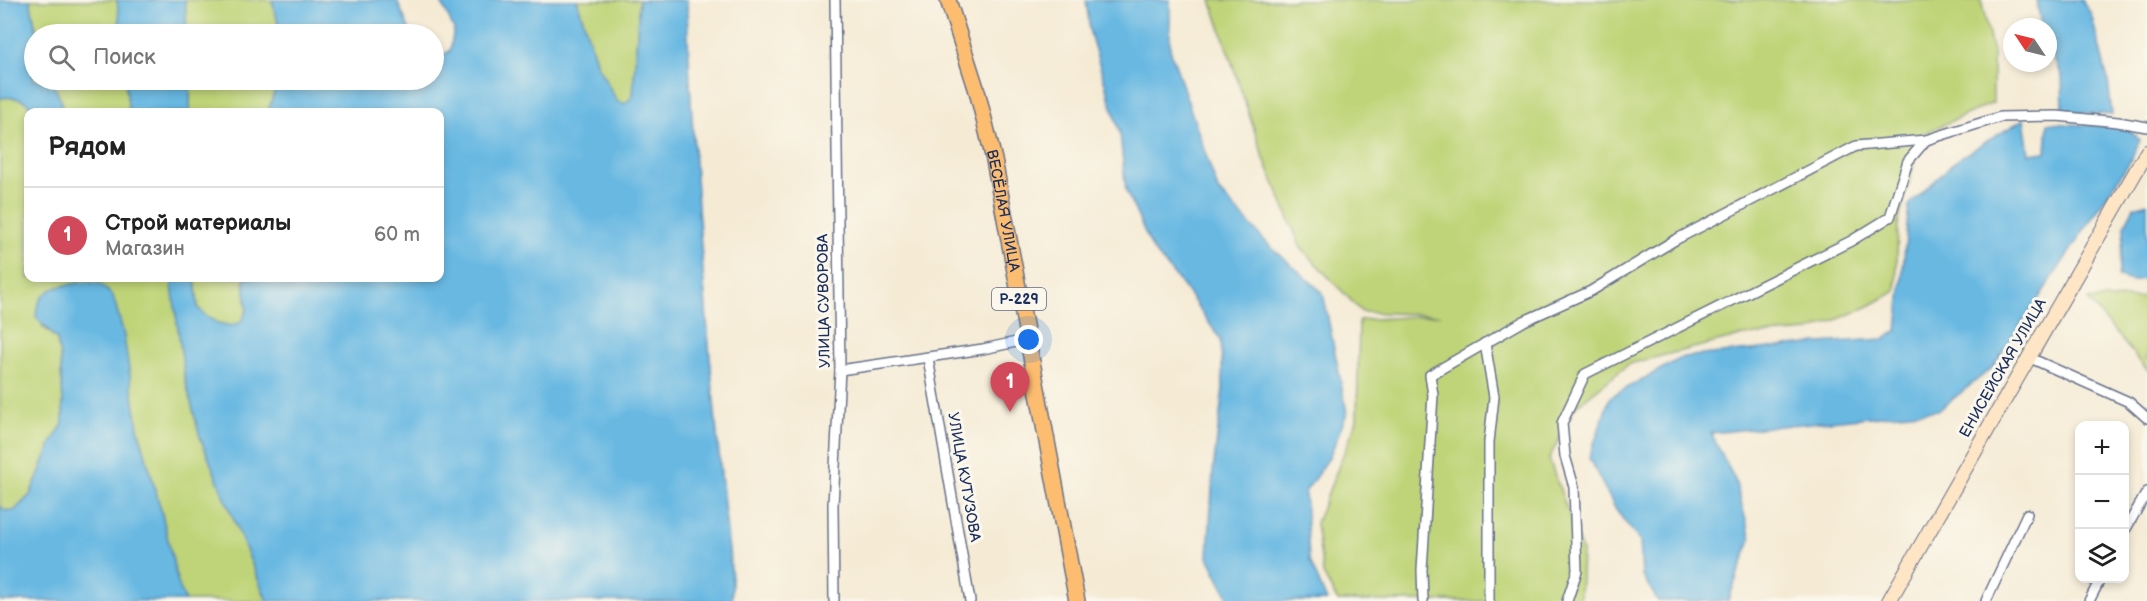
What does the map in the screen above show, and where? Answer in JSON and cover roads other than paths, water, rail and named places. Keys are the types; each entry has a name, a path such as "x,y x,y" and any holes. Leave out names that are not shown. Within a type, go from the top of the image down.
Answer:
{"main road":[{"name":"ВЕСЁЛАЯ УЛИЦА","path":"948,0 977,91 994,160 1026,340 1077,601"}],"street":[{"name":"УЛИЦА СУВОРОВА","path":"834,601 833,505 840,370 835,0"},
{"path":"1423,601 1422,570 1433,396 1430,375 1524,321 1591,291 1675,240 1856,146 1926,140 2000,117 2057,116 2147,127"},
{"path":"1568,601 1577,571 1574,487 1565,456 1562,423 1585,374 1851,241 1890,218 1908,161 1926,140"},
{"name":"ЕНИСЕЙСКАЯ УЛИЦА","path":"1889,601 2147,152"},
{"path":"840,370 928,358 1026,340"},
{"path":"1485,343 1494,397 1488,442 1489,601"},
{"path":"2028,357 2129,402 2147,418"},
{"name":"УЛИЦА КУТУЗОВА","path":"928,358 970,601"},
{"path":"2126,529 2147,492"},
{"path":"1986,601 2027,514"},
{"path":"2090,601 2099,583"}],"water":[{"path":"0,0 30,0 35,24 24,24 24,90 56,90 62,108 32,108 20,99 0,98"},
{"path":"117,0 185,0 186,24 120,24"},
{"path":"272,0 397,0 407,24 278,24"},
{"path":"440,0 577,0 597,65 617,101 625,104 633,96 639,0 687,0 688,52 701,252 732,578 732,601 267,601 200,437 185,379 172,282 195,282 198,308 218,323 231,326 241,322 247,310 244,282 444,282 444,108 269,108 275,90 444,90 444,54 450,51 454,29"},
{"path":"1086,0 1170,0 1170,49 1218,190 1268,244 1323,293 1347,413 1329,458 1305,492 1309,558 1327,601 1230,601 1208,557 1213,471 1223,389 1221,340 1184,287 1153,250 1126,191 1120,134 1090,33"},
{"path":"2037,0 2081,0 2091,14 2108,80 2112,115 2063,111 2062,76 2057,65 2057,18 2040,18"},
{"path":"126,90 190,90 190,108 128,108"},
{"path":"2024,119 2029,154 2046,152 2048,123 2119,127 2130,131 2140,140 2131,160 1992,368 1939,410 1711,433 1735,480 1751,539 1728,601 1658,601 1642,575 1640,541 1616,510 1589,458 1610,397 1683,357 1818,343 1884,339 1897,331 1909,205 1959,158"},
{"path":"2147,203 2147,278 2132,281 2118,277 2125,225 2134,207"},
{"path":"87,282 100,284 113,296 123,331 138,428 178,583 185,601 0,601 0,506 4,510 14,511 30,495 52,442 63,424 57,339 36,317 37,307 46,293 52,289"}],"place":[{"name":"Строй материалы","path":"1010,412"}]}
